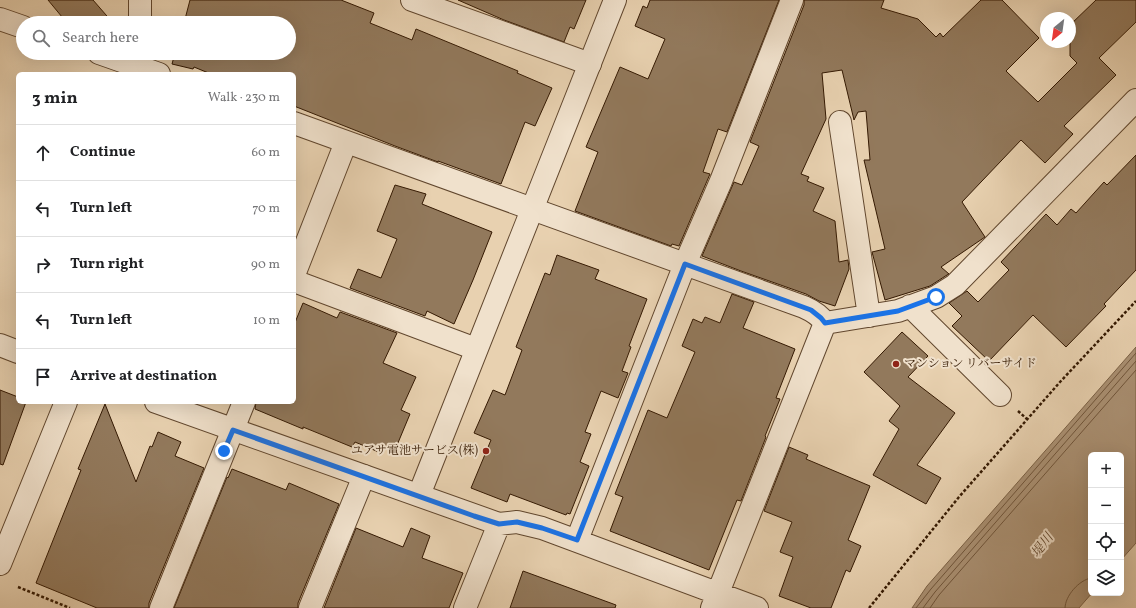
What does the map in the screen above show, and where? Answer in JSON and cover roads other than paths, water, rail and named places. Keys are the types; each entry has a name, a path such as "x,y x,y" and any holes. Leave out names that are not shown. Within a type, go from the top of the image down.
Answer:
{"street":[{"path":"140,0 140,16"},
{"path":"412,0 590,64"},
{"path":"419,495 615,0"},
{"path":"577,540 685,264 721,181 792,0"},
{"path":"0,19 16,25"},
{"path":"122,60 145,67"},
{"path":"825,323 898,311 936,297 956,285 1136,100"},
{"path":"840,122 870,316"},
{"path":"296,124 811,310 825,323"},
{"path":"296,270 346,142"},
{"path":"296,282 476,349"},
{"path":"910,306 1000,395"},
{"path":"714,601 825,323"},
{"path":"0,345 16,351"},
{"path":"0,564 65,404"},
{"path":"162,404 499,524 517,522 542,528 577,540 714,601 757,608"},
{"path":"161,608 243,404"},
{"path":"310,608 364,476"},
{"path":"465,608 499,524"}],"water":[{"name":"堤川","path":"1136,347 1136,543 1124,557 1124,452 1088,452 1088,596 1089,596 1079,608 912,608 927,586"}],"place":[{"name":"マンション リバーサイド","path":"896,364"},
{"name":"ユアサ電池サービス(株)","path":"486,451"}]}
